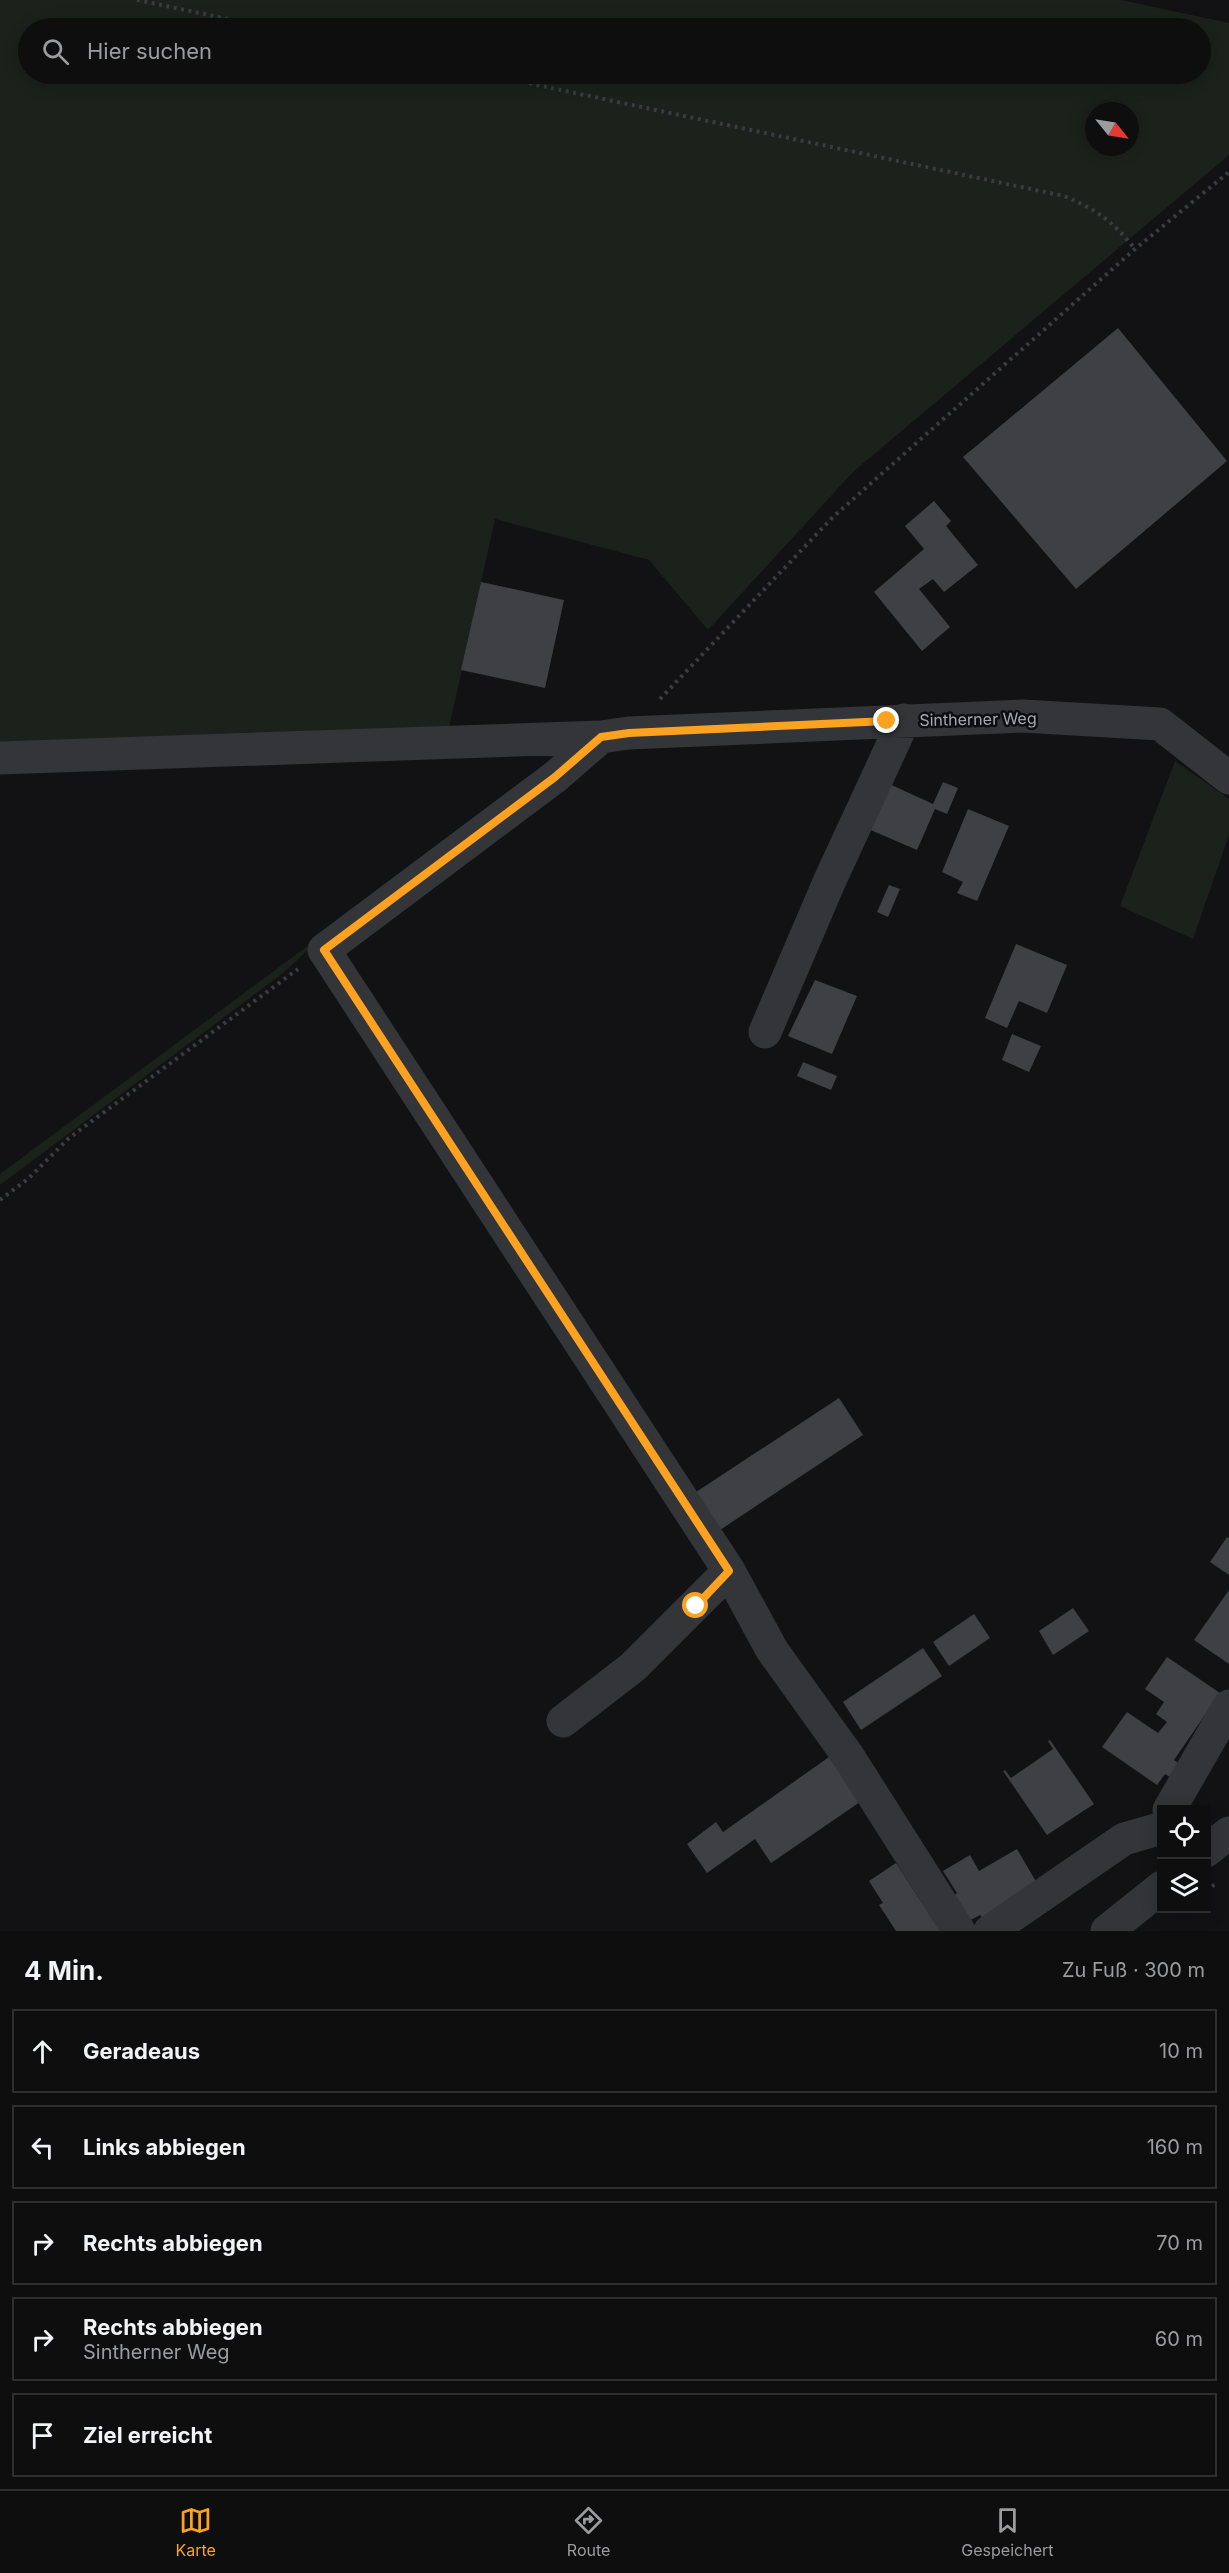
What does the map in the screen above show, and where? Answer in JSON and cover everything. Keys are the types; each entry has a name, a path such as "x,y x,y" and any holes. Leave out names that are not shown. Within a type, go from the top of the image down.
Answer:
{"street":[{"name":"Sintherner Weg","path":"0,758 615,735 1023,716 1160,724 1229,778"},
{"path":"765,1032 830,880 904,720"},
{"path":"615,735 555,777 324,950 729,1571 772,1650 848,1756 959,1931"},
{"path":"563,1721 633,1667 729,1571"},
{"path":"1171,1805 1229,1706"},
{"path":"990,1931 1124,1839 1157,1829"},
{"path":"1211,1847 1229,1833"},
{"path":"1107,1931 1157,1890"}],"path":[{"path":"137,0 224,18"},
{"path":"532,84 1064,196 1092,207 1113,222 1135,249"},
{"path":"615,735 705,649 834,517 1135,249 1229,172"},
{"path":"0,1200 29,1178 69,1138 324,950"}],"shaded area":[{"path":"0,0 1121,0 1206,18 18,18 18,84 1211,84 1211,19 1229,23 1229,155 853,472 708,630 649,560 495,519 449,728 0,742"},
{"path":"1175,761 1229,799 1229,835 1193,939 1120,906"},
{"path":"332,928 283,973 0,1185 0,1174"}],"building":[{"path":"1118,328 1227,461 1076,589 963,457"},
{"path":"934,501 951,521 946,526 978,565 944,592 933,579 919,589 950,627 922,651 874,592 924,549 905,526"},
{"path":"481,582 564,600 545,688 461,670"},
{"path":"885,782 933,804 943,782 958,788 947,814 935,809 917,850 866,828"},
{"path":"968,809 1009,826 977,901 957,893 963,882 942,872"},
{"path":"889,885 900,889 888,917 877,912"},
{"path":"1016,944 1067,965 1047,1013 1019,1001 1007,1028 985,1018"},
{"path":"815,980 857,996 832,1054 788,1036"},
{"path":"1012,1034 1041,1046 1029,1072 1002,1060"},
{"path":"803,1062 837,1076 831,1090 797,1076"},
{"path":"839,1398 863,1435 714,1534 690,1496"},
{"path":"1227,1537 1229,1538 1229,1575 1210,1562"},
{"path":"1229,1590 1229,1664 1194,1640"},
{"path":"1073,1608 1089,1631 1053,1655 1039,1631"},
{"path":"974,1614 990,1638 949,1666 933,1642"},
{"path":"923,1648 942,1676 861,1730 843,1702"},
{"path":"1167,1657 1220,1693 1174,1760 1182,1766 1173,1779 1165,1774 1157,1785 1102,1747 1127,1712 1158,1733 1167,1722 1156,1714 1164,1702 1145,1689"},
{"path":"1050,1740 1094,1804 1047,1835 1003,1771 1005,1770 1011,1778 1053,1749 1048,1741"},
{"path":"829,1757 860,1802 771,1863 755,1839 707,1873 687,1844 716,1822 723,1832"},
{"path":"1017,1849 1038,1885 982,1918 980,1915 967,1922 952,1897 957,1893 943,1871 970,1855 979,1871"},
{"path":"896,1863 940,1931 896,1931 879,1905 883,1903 869,1881"}],"route":[{"path":"696,1606 729,1571 324,950 555,777 601,737 629,733 887,721"}]}
